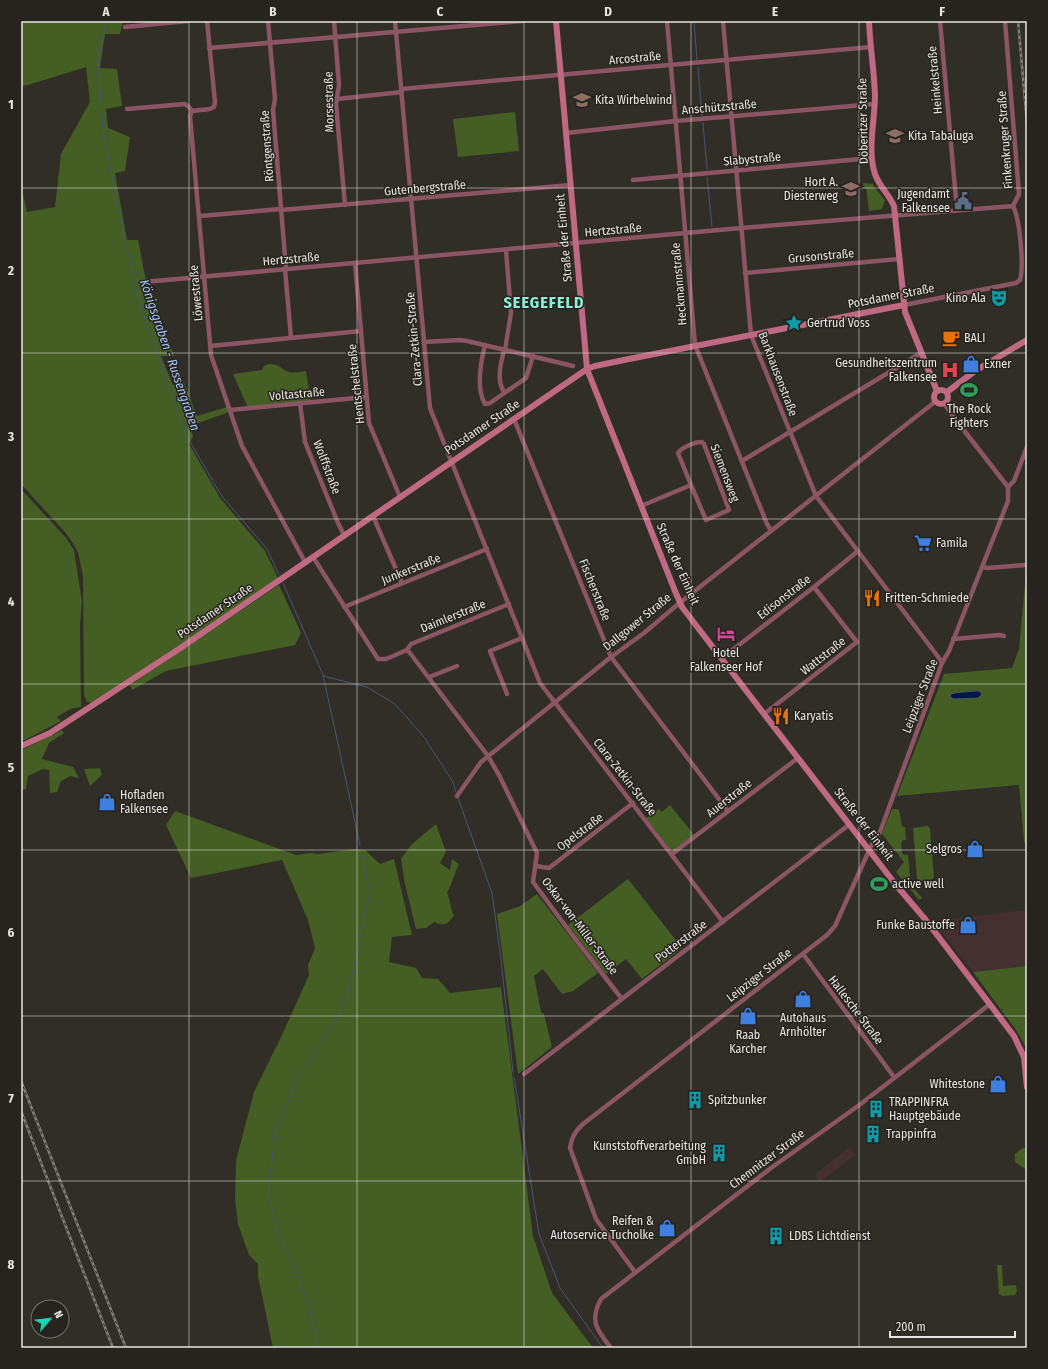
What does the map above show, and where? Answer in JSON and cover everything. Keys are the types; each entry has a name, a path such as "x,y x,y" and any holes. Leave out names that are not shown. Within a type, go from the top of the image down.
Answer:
{"street":[{"path":"126,27 188,21"},
{"path":"127,109 185,104 192,111 210,109 214,107 207,21"},
{"name":"Röntgenstraße","path":"268,21 275,99 273,110 291,338"},
{"name":"Morsestraße","path":"334,21 339,86 336,104 345,205"},
{"name":"Clara-Zetkin-Straße","path":"395,21 430,408 540,683 554,703 634,803 723,922"},
{"path":"209,48 522,21"},
{"name":"Straße der Einheit","path":"556,21 587,369 680,602 764,714 990,1004 1018,1043 1024,1057 1027,1087"},
{"name":"Heckmannstraße","path":"667,21 695,345 767,524 771,530"},
{"name":"Barkhausenstraße","path":"722,21 751,335 816,496 942,664"},
{"name":"Döberitzer Straße","path":"869,21 875,104 872,145 872,158 875,175 891,200 895,215 905,312 937,391"},
{"name":"Heinkelstraße","path":"940,21 957,210"},
{"name":"Finkenkruger Straße","path":"1005,21 1020,194 1013,206 1016,211 1021,242 1022,274 1020,280"},
{"name":"Arcostraße","path":"337,99 561,75 871,46"},
{"name":"Anschützstraße","path":"566,133 676,121 875,104"},
{"name":"Löwestraße","path":"192,111 190,116 200,216 211,355 242,446 305,562"},
{"name":"Slabystraße","path":"634,180 872,158"},
{"name":"Gutenbergstraße","path":"200,216 411,200 571,185"},
{"name":"Hertzstraße","path":"144,282 741,228 1013,206"},
{"path":"504,392 502,388 500,369 511,313 506,250"},
{"name":"Grusonstraße","path":"745,273 899,259"},
{"name":"Hentschelstraße","path":"355,263 366,397 371,429 400,497"},
{"name":"Potsdamer Straße","path":"21,746 50,733 179,649 587,369 695,345 1016,283 1020,280"},
{"path":"210,346 361,331"},
{"path":"424,342 460,340 573,366"},
{"path":"947,392 976,371 1027,340"},
{"path":"485,345 480,367 482,399 485,404 526,378 533,356"},
{"path":"742,461 921,353"},
{"path":"944,403 941,404 936,401 934,397 937,391 943,390 947,392"},
{"path":"944,403 948,399 947,392"},
{"name":"Voltastraße","path":"230,410 366,397"},
{"name":"Dallgower Straße","path":"457,796 476,768 488,756 611,657 644,633 680,602 936,401"},
{"path":"944,403 1008,487"},
{"name":"Wolffstraße","path":"300,404 305,442 344,535"},
{"name":"Fischerstraße","path":"514,419 611,657 728,811"},
{"name":"Siemensweg","path":"698,442 702,442 729,510 706,520 691,486 678,453 682,449 698,442"},
{"name":"Leipziger Straße","path":"635,1272 596,1219 570,1148 571,1140 575,1132 583,1124 803,954 827,935 835,926 870,850 880,832 942,664 1008,501 1008,487 1014,481 1027,447"},
{"path":"641,506 691,486"},
{"path":"373,516 402,583"},
{"name":"Junkerstraße","path":"344,607 487,549"},
{"name":"Edisonstraße","path":"722,658 858,551"},
{"path":"313,557 378,659 386,659 407,650"},
{"path":"982,567 1025,566"},
{"name":"Wattstraße","path":"764,714 857,642 814,587"},
{"name":"Daimlerstraße","path":"407,650 411,644 509,604"},
{"path":"953,639 1000,635 1004,636"},
{"path":"507,694 490,651 522,638"},
{"name":"Oskar-von-Miller-Straße","path":"407,650 488,756 499,775 537,854 533,882 622,999"},
{"path":"429,677 457,666"},
{"name":"Auerstraße","path":"672,854 798,758"},
{"name":"Opelstraße","path":"536,866 549,868 634,803"},
{"name":"Potterstraße","path":"524,1074 850,824"},
{"name":"Hallesche Straße","path":"803,954 894,1077"},
{"name":"Chemnitzer Straße","path":"611,1348 595,1324 595,1313 601,1299 783,1159 858,1106 990,1004"}],"shaded area":[{"path":"1027,910 1027,966 973,972 933,921"},
{"path":"850,1147 855,1155 820,1182 815,1174"}],"green space":[{"path":"21,21 123,21 120,34 105,34 100,68 117,69 122,106 106,109 108,128 130,137 125,171 115,173 127,240 138,240 145,276 174,356 161,356 173,385 184,382 197,416 227,407 229,412 190,426 193,437 189,444 220,498 265,551 278,578 162,658 92,703 87,702 84,695 83,576 78,552 65,532 21,484 21,186 27,212 55,207 61,154 90,102 86,67 21,86"},
{"path":"515,112 519,151 458,157 453,119"},
{"path":"863,183 873,184 874,188 885,200 882,209 869,211 866,188 863,188"},
{"path":"270,364 277,365 286,371 291,372 306,371 311,402 248,408 233,374 262,370 264,366"},
{"path":"21,489 66,538 74,550 82,602 80,624 81,707 70,709 57,717 61,721 21,742"},
{"path":"1027,563 1027,851 1024,841 1019,785 897,796 944,674 1012,668 1019,649"},
{"path":"279,585 301,633 295,645 166,671 132,690 130,685"},
{"path":"62,730 64,733 49,743 42,759 73,767 79,778 70,776 61,781 57,792 50,793 49,770 43,769 28,776 26,789 21,790 21,750"},
{"path":"100,768 102,775 90,786 84,769"},
{"path":"670,805 694,835 674,851 670,849 646,818 659,809 662,812"},
{"path":"892,809 899,810 902,826 908,829 905,828 906,840 903,840 901,843 902,853 904,855 908,855 911,885 922,898 919,900 896,872 904,862 882,834"},
{"path":"175,811 296,855 311,853 318,854 354,849 365,850 380,864 394,859 412,935 392,937 389,962 416,968 422,978 438,979 450,993 501,987 533,1236 552,1293 593,1348 273,1348 258,1276 258,1264 249,1255 238,1224 235,1200 236,1161 254,1092 309,975 308,965 315,948 308,920 282,860 191,878 166,825"},
{"path":"436,824 446,852 440,863 450,870 452,859 459,864 447,893 454,915 446,924 434,922 426,928 416,929 405,884 401,859 411,845"},
{"path":"928,826 930,829 934,877 931,880 919,881 917,879 913,828"},
{"path":"628,879 682,948 642,979 626,959 606,974 568,925"},
{"path":"537,894 598,973 573,991 562,994 543,969 534,976 541,1012 544,1014 552,1047 518,1074 497,914 520,906"},
{"path":"1027,966 1027,1049 1016,1030 973,972"},
{"path":"1023,1148 1027,1149 1027,1170 1015,1162 1015,1154"},
{"path":"997,1265 1002,1265 1003,1286 1016,1285 1017,1291 1015,1295 1002,1296 999,1294"}],"water":[{"path":"979,691 982,694 978,698 954,699 950,697 951,694 954,693"}],"waterway":[{"name":"Königsgraben - Russengraben","path":"106,21 98,63 103,129 118,210 140,305 186,435 221,495 267,549 279,575"},
{"path":"694,21 697,60"},
{"path":"698,67 702,116"},
{"path":"703,123 707,169"},
{"path":"707,177 712,226"},
{"path":"283,583 323,675 360,845"},
{"path":"323,676 367,687 395,704 424,737 453,782 456,792"},
{"path":"458,798 492,893 501,959 513,1072"},
{"path":"319,1348 310,1311 297,1273 277,1229 269,1196 269,1188 275,1133 300,1074 340,1013 347,997 370,892 361,850"},
{"path":"514,1077 539,1234 560,1288 603,1348"}],"railway":[{"path":"1018,21 1027,123"},
{"path":"21,1081 126,1348"},
{"path":"21,1111 113,1348"}],"place":[{"name":"Kita Wirbelwind","path":"582,100"},
{"name":"Kita Tabaluga","path":"895,136"},
{"name":"Hort A. Diesterweg","path":"851,189"},
{"name":"Jugendamt Falkensee","path":"963,201"},
{"name":"Kino Ala","path":"999,298"},
{"name":"Gertrud Voss","path":"794,323"},
{"name":"BALI","path":"951,338"},
{"name":"Exner","path":"971,364"},
{"name":"Gesundheitszentrum Falkensee","path":"950,370"},
{"name":"The Rock Fighters","path":"969,390"},
{"name":"Famila","path":"923,543"},
{"name":"Fritten-Schmiede","path":"872,598"},
{"name":"Hotel Falkenseer Hof","path":"726,634"},
{"name":"Karyatis","path":"781,716"},
{"name":"Hofladen Falkensee","path":"107,802"},
{"name":"Selgros","path":"975,849"},
{"name":"active well","path":"879,884"},
{"name":"Funke Baustoffe","path":"968,925"},
{"name":"Autohaus Arnhölter","path":"803,999"},
{"name":"Raab Karcher","path":"748,1016"},
{"name":"Whitestone","path":"998,1084"},
{"name":"Spitzbunker","path":"695,1100"},
{"name":"TRAPPINFRA Hauptgebäude","path":"876,1109"},
{"name":"Trappinfra","path":"873,1134"},
{"name":"Kunststoffverarbeitung GmbH","path":"719,1153"},
{"name":"Reifen & Autoservice Tucholke","path":"667,1228"},
{"name":"LDBS Lichtdienst","path":"776,1236"}],"district":[{"name":"SEEGEFELD","path":"544,302"}]}
